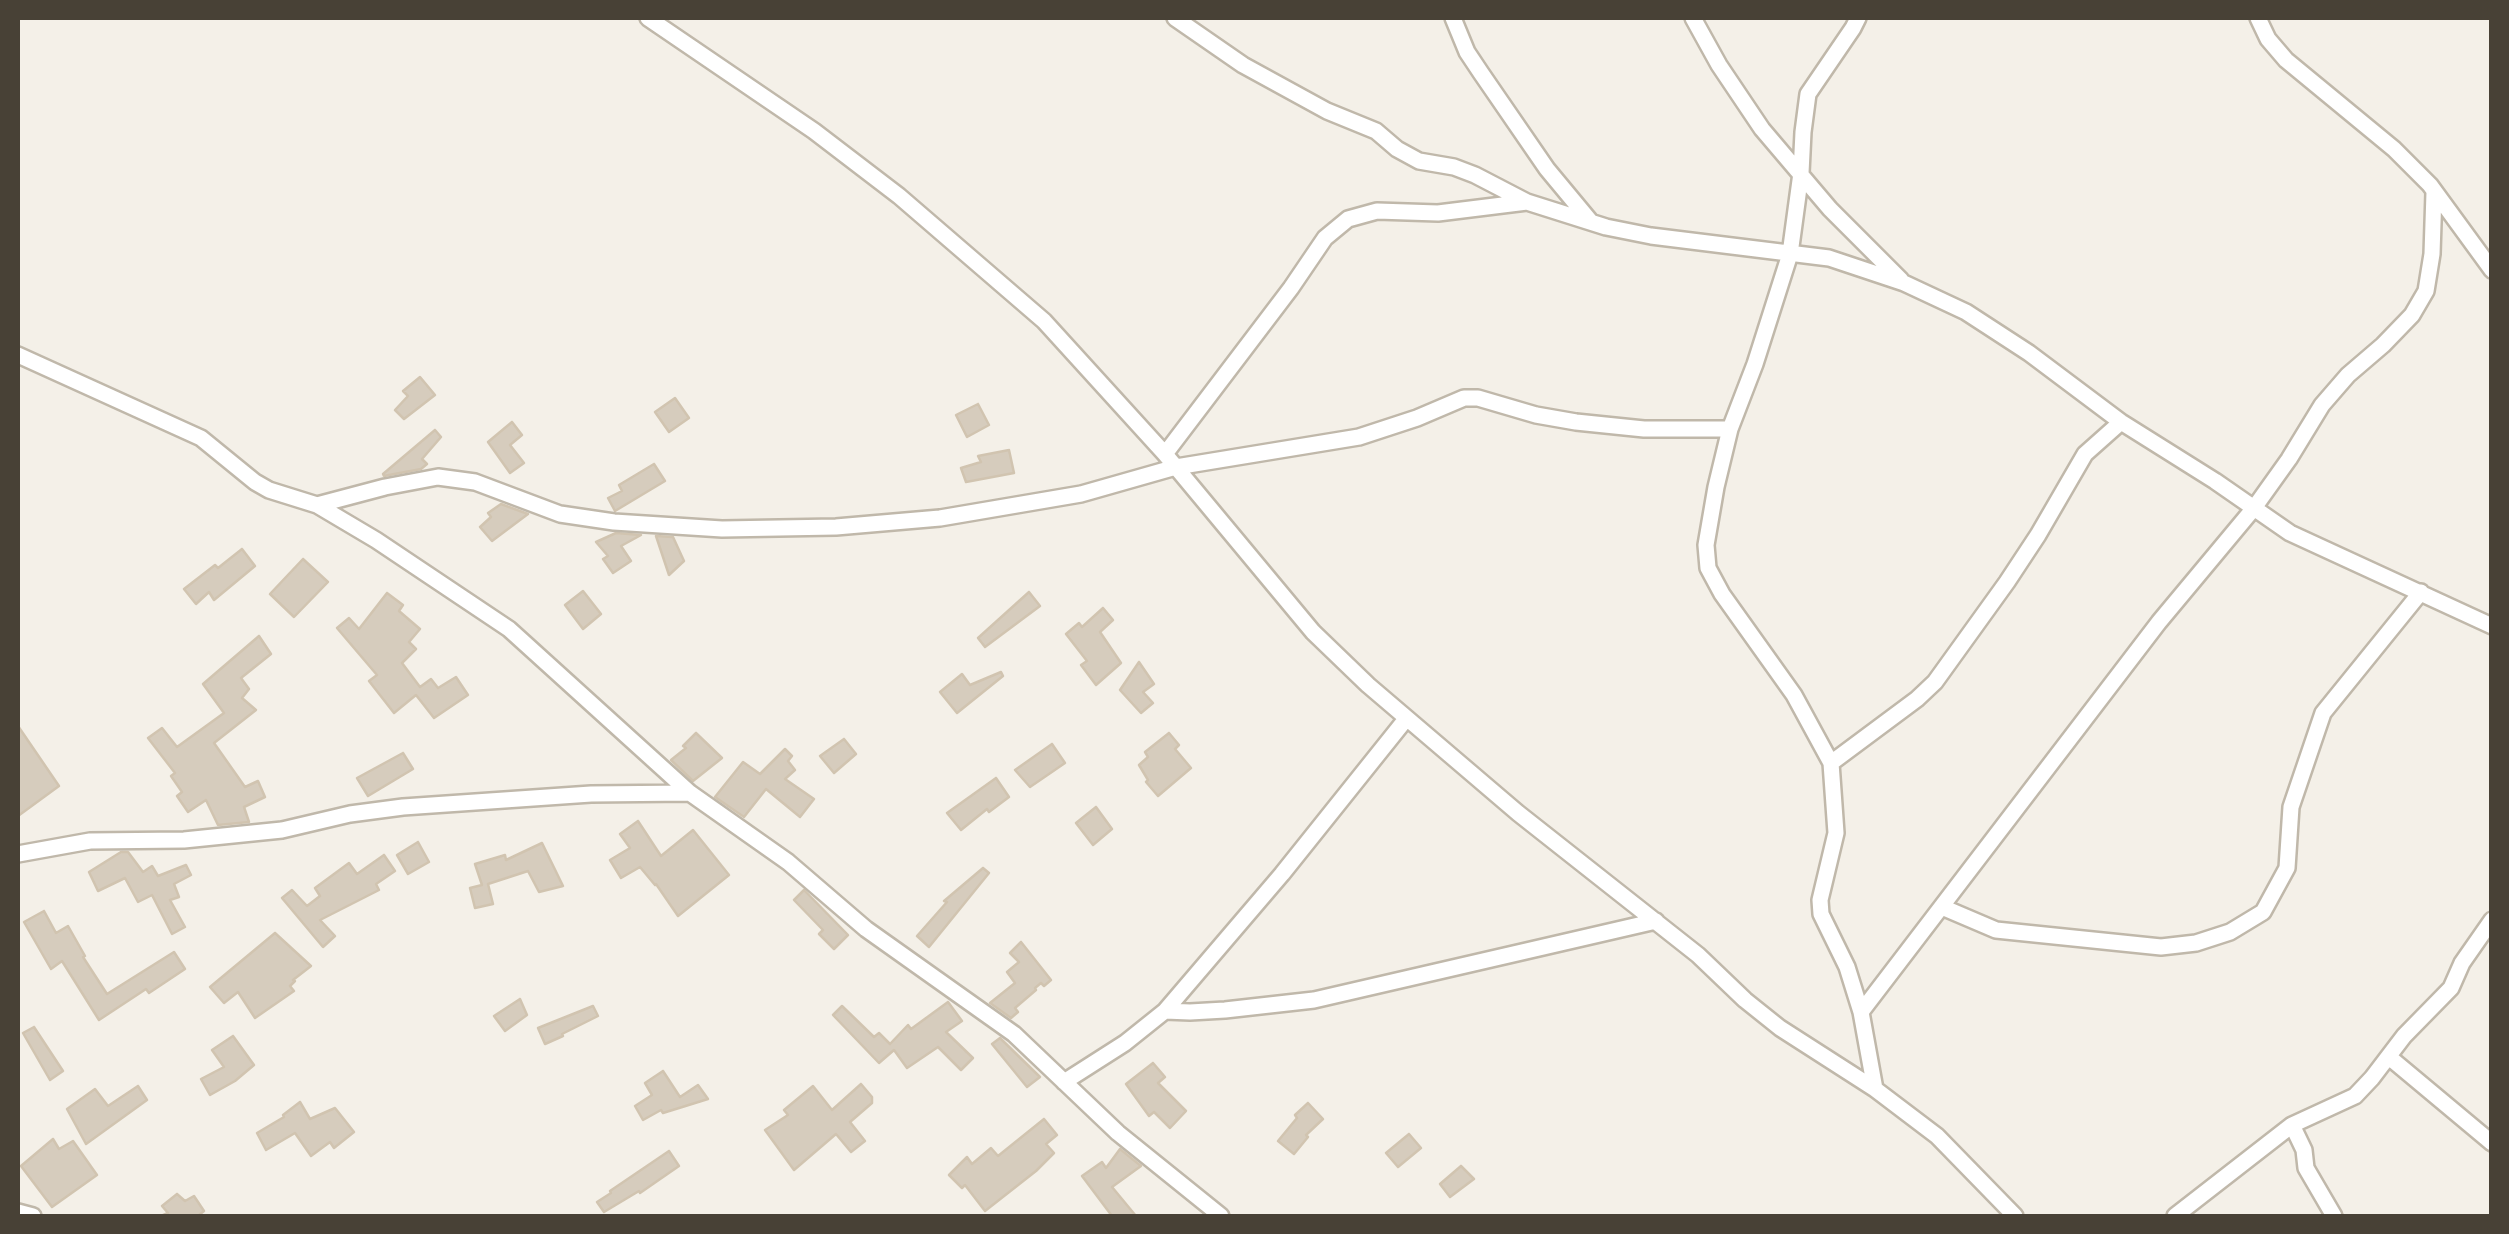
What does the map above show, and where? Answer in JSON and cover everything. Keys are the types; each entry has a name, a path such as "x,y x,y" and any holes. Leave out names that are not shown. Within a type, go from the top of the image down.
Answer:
{"street":[{"path":"648,18 798,119 899,196 1044,321 1171,460 1314,632 1406,720 1698,955 1780,1028 1875,1089 1938,1136 2015,1216"},
{"path":"1175,18 1243,65 1327,111 1376,131 1419,162 1454,167 1527,202 1651,236 1829,258 1904,283 1966,312 2029,353 2121,422 2215,480 2290,533 2492,626"},
{"path":"1454,18 1467,52 1481,73 1547,168 1591,222"},
{"path":"1694,18 1762,129 1830,209 1904,283"},
{"path":"1858,18 1808,94 1790,254 1730,429 1706,545 1708,568 1722,594 1794,695 1831,763 1836,833 1820,900 1821,914 1847,968 1861,1012 1875,1089"},
{"path":"2258,18 2268,39 2286,60 2394,149 2434,192 2492,270"},
{"path":"1861,1012 2159,622 2254,508 2322,405 2412,315 2426,290 2432,254 2434,192"},
{"path":"1171,460 1325,238 1348,218 1377,212 1438,213 1527,202"},
{"path":"18,354 201,438 270,490 317,505 376,540 508,630 690,793 788,862 866,929 1014,1034 1118,1133 1220,1216"},
{"path":"317,505 385,486 438,477 476,482 560,514 614,522 722,529 836,527 940,518 1080,494 1171,460 1359,437 1464,398 1576,422 1644,429 1730,429"},
{"path":"1831,763 1935,682 2038,535 2084,454 2121,422"},
{"path":"1942,908 1996,930 2161,947 2196,943 2230,932 2263,912 2287,868 2290,807 2322,713 2421,592"},
{"path":"1064,1082 1125,1043 1165,1010 1282,874 1406,720"},
{"path":"18,854 90,841 184,840 282,830 350,814 403,808 591,794 690,793"},
{"path":"2175,1216 2292,1125 2355,1096 2404,1036 2451,988 2462,963 2492,920"},
{"path":"1165,1010 1226,1010 1314,1000 1656,921"},
{"path":"2388,1057 2492,1143"},
{"path":"2292,1125 2304,1150 2306,1168 2334,1216"},
{"path":"18,1212 32,1216"}],"building":[{"path":"420,377 435,395 404,419 395,410 408,396 403,391"},
{"path":"675,398 689,418 669,432 655,412"},
{"path":"978,404 989,425 967,437 956,415"},
{"path":"512,422 522,435 510,445 524,463 510,473 488,442"},
{"path":"435,430 441,437 422,459 427,464 421,469 384,476 383,474"},
{"path":"1009,450 1014,473 966,482 961,468 981,462 978,456"},
{"path":"654,464 665,481 615,511 608,498 622,491 619,485"},
{"path":"501,504 528,514 492,541 480,527 491,517 488,513"},
{"path":"616,533 641,535 621,546 631,561 613,573 603,559 608,556 596,542"},
{"path":"656,536 673,537 684,561 669,575"},
{"path":"242,549 255,566 214,600 209,592 196,604 184,589"},
{"path":"303,559 328,582 294,617 270,594"},
{"path":"583,591 601,614 583,629 565,605"},
{"path":"1029,592 1040,606 985,647 978,638"},
{"path":"387,593 403,605 399,611 420,629 409,642 416,649 402,663 420,687 431,679 438,688 456,677 468,695 434,718 416,695 394,713 369,681 377,675 337,628 349,618 359,629"},
{"path":"1103,608 1113,620 1100,632 1121,663 1096,685 1081,665 1087,661 1066,634 1079,623 1082,627"},
{"path":"259,636 271,654 241,678 249,689 242,698 256,710 214,743 245,787 258,781 265,797 244,807 249,822 218,825 206,800 188,812 177,796 182,792 171,776 175,773 148,738 162,728 177,747 224,713 203,684"},
{"path":"1139,662 1154,684 1143,692 1153,703 1141,713 1120,690"},
{"path":"1001,672 1003,676 957,713 940,692 962,674 970,685"},
{"path":"18,726 59,786 18,816"},
{"path":"696,733 722,758 693,781 671,760"},
{"path":"1169,733 1179,745 1175,749 1191,768 1158,796 1139,765 1148,757 1145,752"},
{"path":"844,739 856,754 834,773 820,756"},
{"path":"1052,744 1065,763 1030,787 1015,770"},
{"path":"785,749 792,756 788,761 795,770 785,779 814,799 800,817 766,789 744,817 715,797 743,762 760,774"},
{"path":"403,753 413,769 368,796 357,778"},
{"path":"996,778 1009,797 961,830 947,813"},
{"path":"1096,807 1112,829 1093,845 1076,823"},
{"path":"638,821 661,856 693,830 729,875 678,916 640,867 621,878 610,860 630,848 620,834"},
{"path":"418,842 429,862 408,874 397,855"},
{"path":"542,843 563,886 539,892 528,871 488,884 493,904 475,908 470,888 482,885 475,864 505,855 506,860"},
{"path":"121,852 128,852 143,872 152,866 158,876 186,865 191,875 174,884 179,897 170,900 185,927 172,934 152,895 138,902 125,878 98,891 89,872"},
{"path":"384,855 395,871 376,884 379,890 320,920 335,936 323,947 282,898 292,890 307,906 320,896 315,888 349,863 357,874"},
{"path":"983,868 989,873 929,947 917,936 947,902 944,901"},
{"path":"804,890 848,935 834,949 819,934 823,930 794,900"},
{"path":"44,911 56,933 68,926 107,994 174,952 185,969 99,1020 62,961 51,969 24,922"},
{"path":"275,933 311,966 293,980 290,986 294,991 255,1018 238,992 224,1003 210,987"},
{"path":"1021,942 1051,980 1035,988 1015,1008 1018,1012 1011,1018 990,1003 1015,983 1007,972 1019,962 1010,953"},
{"path":"520,999 527,1015 505,1031 494,1016"},
{"path":"948,1002 962,1021 946,1032 973,1058 961,1070 938,1047 907,1068 894,1050 879,1063 833,1015 842,1006 874,1037 879,1033 890,1044 908,1025 911,1029"},
{"path":"593,1006 598,1016 545,1044 538,1028"},
{"path":"34,1027 63,1071 50,1080 23,1033"},
{"path":"233,1036 254,1065 210,1095 201,1079 224,1067 212,1050"},
{"path":"1000,1038 1040,1077 1027,1087 992,1044"},
{"path":"1153,1063 1165,1077 1158,1083 1186,1111 1170,1128 1154,1112 1149,1116 1126,1084"},
{"path":"663,1071 680,1097 698,1085 708,1099 663,1113 661,1110 643,1120 635,1106 652,1095 645,1083"},
{"path":"861,1084 872,1097 872,1103 850,1122 865,1141 851,1152 836,1134 794,1170 765,1130 788,1115 784,1110 813,1086 832,1110"},
{"path":"138,1086 147,1100 86,1144 67,1109 95,1089 108,1106"},
{"path":"300,1102 310,1119 335,1108 354,1132 334,1148 330,1142 311,1156 295,1133 266,1150 257,1133"},
{"path":"1308,1103 1323,1119 1294,1154 1278,1141"},
{"path":"1044,1119 1057,1135 1046,1144 1054,1153 985,1211 965,1185 962,1188 949,1175 967,1157 972,1164 991,1148 998,1156"},
{"path":"1409,1134 1421,1148 1398,1167 1386,1153"},
{"path":"53,1139 59,1149 73,1141 97,1175 52,1207 21,1166"},
{"path":"1120,1149 1141,1166 1112,1187 1136,1216 1112,1216 1082,1176 1102,1162 1106,1168"},
{"path":"669,1151 679,1166 604,1212 597,1202"},
{"path":"1461,1166 1474,1179 1450,1197 1440,1184"},
{"path":"177,1194 185,1201 194,1196 204,1211 201,1216 161,1216 168,1213 162,1206"}]}
